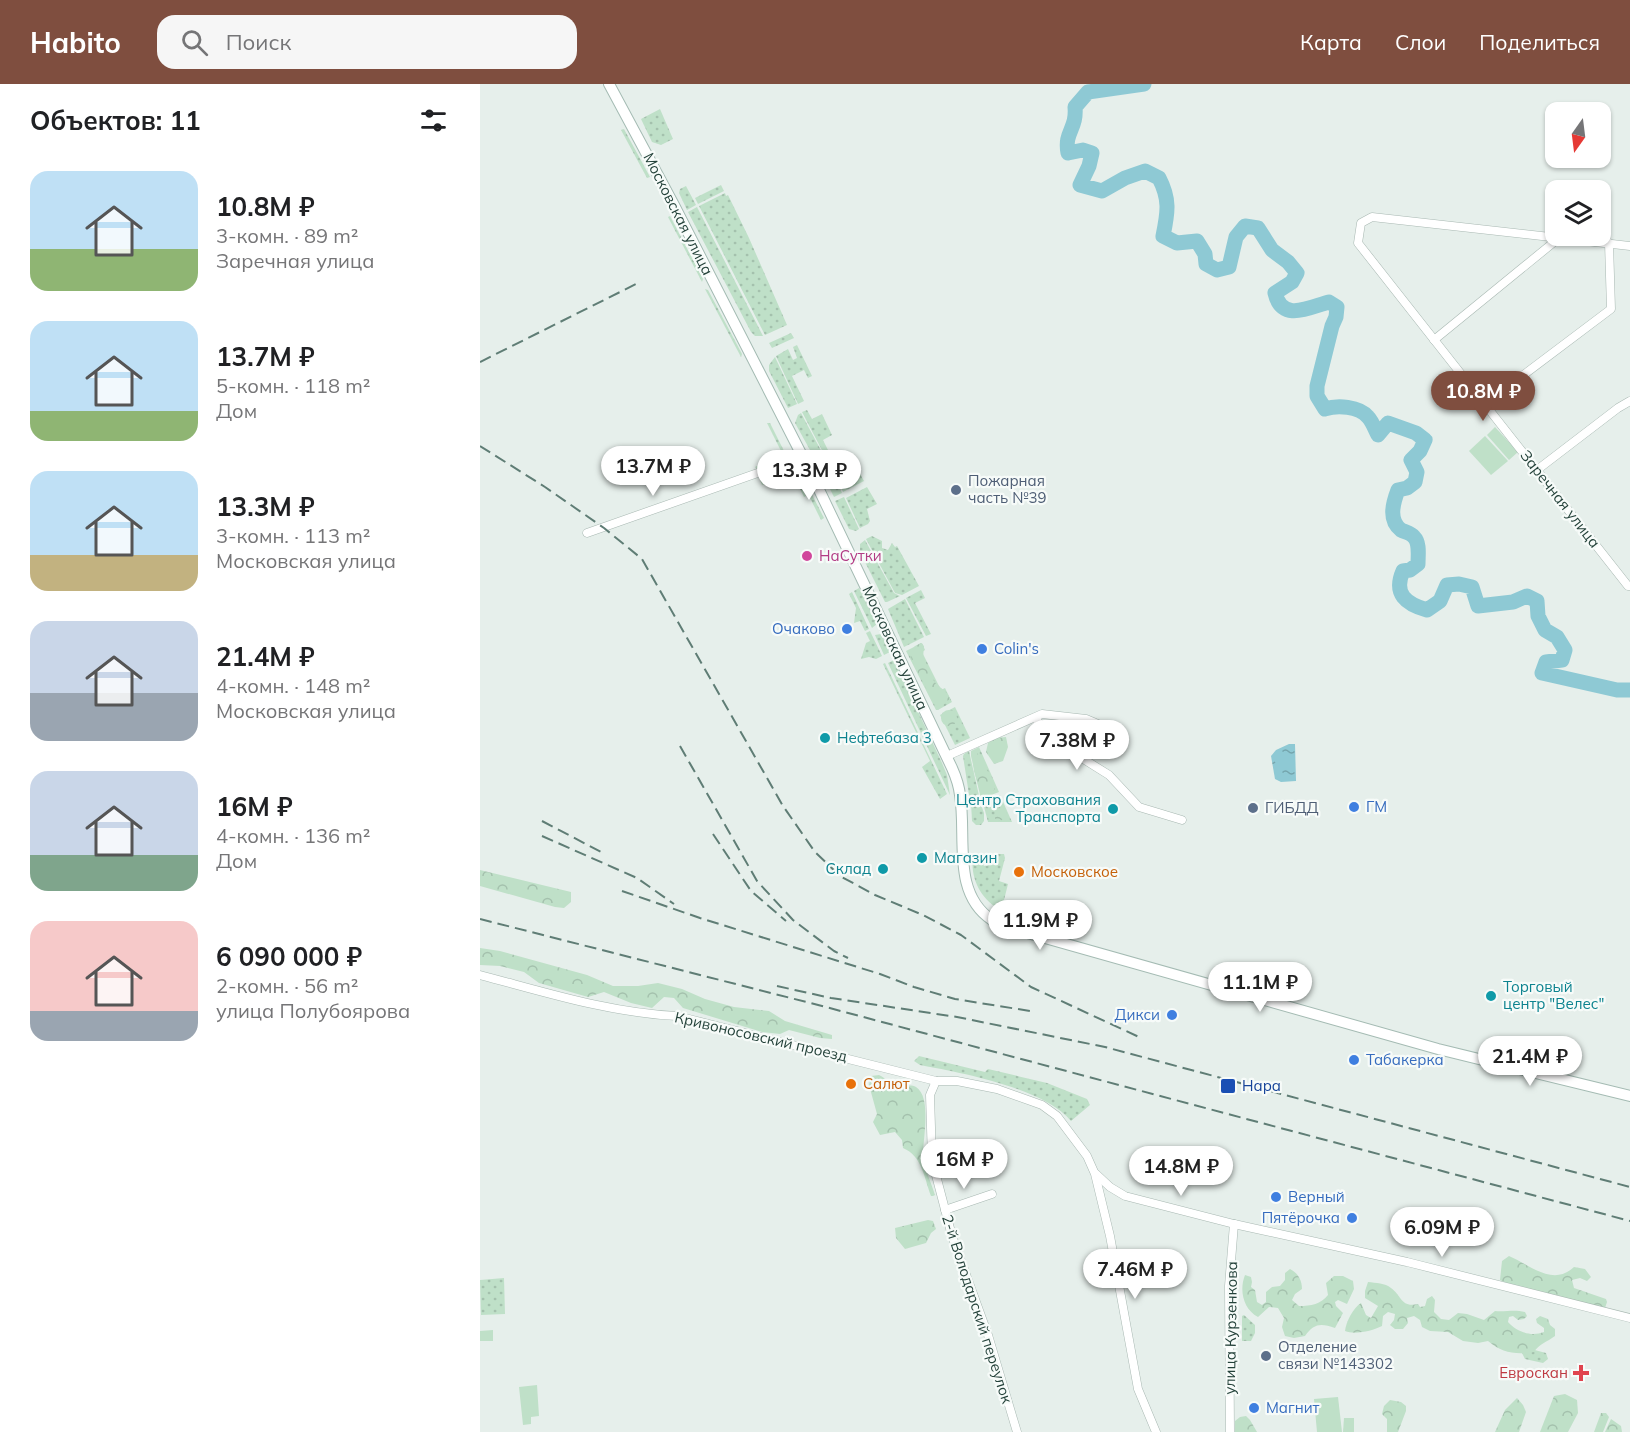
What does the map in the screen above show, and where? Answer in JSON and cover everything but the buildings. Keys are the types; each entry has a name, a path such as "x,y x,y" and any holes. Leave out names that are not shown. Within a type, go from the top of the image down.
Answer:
{"main road":[{"name":"Московская улица","path":"609,84 669,195 803,457 947,756 960,795 964,862 968,887 978,907 997,922 1031,934 1438,1049 1630,1096"}],"street":[{"name":"Заречная улица","path":"1545,236 1372,217 1362,223 1358,243 1629,586"},
{"path":"1611,243 1630,246"},
{"path":"1434,340 1549,246"},
{"path":"1485,404 1611,309 1609,246"},
{"path":"1537,470 1630,401"},
{"path":"587,533 803,457"},
{"path":"947,756 1042,714 1086,719 1119,733"},
{"path":"1035,718 1053,740 1109,775 1139,807 1182,820"},
{"name":"Кривоносовский проезд","path":"480,975 616,1010 677,1016 936,1081 957,1081 997,1089 1042,1105 1057,1116 1087,1156 1095,1174"},
{"name":"2-й Володарский переулок","path":"936,1081 930,1095 932,1160 952,1236 988,1335 1017,1432"},
{"path":"1095,1174 1125,1196 1234,1224 1407,1262 1630,1318"},
{"path":"1095,1174 1110,1236 1138,1389 1156,1432"},
{"path":"945,1210 992,1194"},
{"name":"улица Курзенкова","path":"1230,1432 1229,1286 1234,1224"}],"green space":[{"path":"660,109 673,139 661,145 652,142 641,119"},
{"path":"624,129 650,177 647,178 621,130"},
{"path":"721,185 724,191 698,204 695,198"},
{"path":"686,186 696,205 687,210 679,193 680,189"},
{"path":"725,193 749,238 787,325 765,335 699,206"},
{"path":"697,207 763,336 755,336 751,332 688,212"},
{"path":"670,216 703,279 702,282 668,217"},
{"path":"705,289 708,290 742,354 741,357"},
{"path":"791,333 794,338 772,348 769,343"},
{"path":"797,345 812,376 808,378 804,370 792,376 804,401 798,404 776,356 788,349 793,360 797,358 793,347"},
{"path":"775,357 797,404 788,408 769,371 769,365"},
{"path":"807,410 812,419 822,414 832,435 823,440 829,452 826,458 802,412"},
{"path":"801,413 825,458 815,459 795,423"},
{"path":"767,423 770,423 787,457 758,470 755,467 782,453"},
{"path":"1495,427 1518,452 1509,460 1487,435"},
{"path":"1485,436 1508,461 1491,475 1469,451"},
{"path":"790,469 793,470 806,496 804,497 793,475 762,485 760,480"},
{"path":"826,472 833,485 838,484 842,493 834,497 823,475"},
{"path":"859,472 864,481 843,492 839,483"},
{"path":"801,473 824,518 821,520 798,474"},
{"path":"867,487 877,504 867,509 870,521 860,528 846,498"},
{"path":"844,497 859,529 856,531 849,529 835,501"},
{"path":"872,536 882,541 882,548 888,550 892,543 895,547 897,546 919,586 902,595 895,593 866,539"},
{"path":"865,540 894,593 900,596 885,602 860,552 860,544"},
{"path":"859,588 877,624 872,628 854,591"},
{"path":"921,590 925,598 915,603 931,634 926,636 906,598"},
{"path":"852,592 869,629 865,631 860,621 854,623 856,608 849,594"},
{"path":"905,599 924,637 904,647 888,609"},
{"path":"870,631 882,656 876,659 869,657 861,659 866,643 870,641 866,633"},
{"path":"881,634 890,652 884,655 875,635"},
{"path":"921,643 924,646 923,658 933,679 950,699 943,705 932,699 912,661 910,652"},
{"path":"922,643 925,650 922,652 941,690 945,688 952,702 938,710 906,651"},
{"path":"894,660 947,775 950,795 888,663"},
{"path":"885,663 947,794 940,799 922,767 930,761 883,664"},
{"path":"955,707 970,738 955,745 940,715"},
{"path":"949,710 957,718 949,726 941,718"},
{"path":"1006,737 1008,747 1003,761 994,764 986,752 988,743 995,738"},
{"path":"979,747 999,792 981,799 971,756 971,751"},
{"path":"969,751 980,800 970,801 963,756"},
{"path":"976,751 994,782 994,790 988,795 981,795 974,771 972,752"},
{"path":"1000,795 1012,822 988,822 983,803"},
{"path":"1000,797 1007,813 1006,819 998,821 995,820 995,816 1001,815 1002,810 998,804 991,803 987,806 984,804"},
{"path":"980,802 984,821 981,825 976,825 972,821 971,803"},
{"path":"978,853 984,866 990,865 990,854 1004,854 999,881 1008,884 1004,900 1029,909 1028,916 1010,913 994,906 978,888 973,873 973,857"},
{"path":"480,870 571,892 571,902 564,908 555,907 480,886"},
{"path":"480,948 500,951 587,975 613,986 658,983 734,1007 769,1011 785,1021 832,1035 832,1039 789,1030 780,1034 762,1032 683,1008 674,998 664,997 652,1008 631,1003 604,992 588,997 539,983 524,972 500,966 480,965"},
{"path":"919,1056 985,1072 988,1069 1047,1083 1087,1099 1090,1105 1071,1121 1042,1099 958,1072 920,1065 914,1061"},
{"path":"879,1075 896,1087 913,1086 921,1092 925,1109 923,1155 935,1195 933,1196 931,1196 918,1162 903,1148 902,1140 895,1132 880,1135 873,1122 877,1114 869,1085 871,1076"},
{"path":"928,1220 933,1221 936,1229 926,1243 905,1249 896,1238 895,1228"},
{"path":"1509,1256 1550,1275 1566,1273 1574,1267 1585,1269 1591,1277 1587,1281 1580,1278 1572,1280 1574,1288 1606,1299 1605,1308 1513,1287 1500,1280 1502,1261"},
{"path":"1290,1269 1301,1283 1302,1289 1295,1294 1292,1300 1299,1306 1308,1306 1322,1301 1328,1295 1326,1283 1334,1276 1343,1276 1353,1281 1354,1289 1347,1304 1338,1300 1335,1302 1343,1313 1335,1328 1318,1325 1305,1336 1294,1338 1285,1336 1282,1327 1284,1318 1278,1308 1269,1307 1258,1317 1249,1309 1242,1287 1245,1275 1251,1277 1251,1287 1255,1290 1257,1302 1262,1305 1266,1302 1266,1292 1272,1287 1280,1286 1285,1280 1285,1273"},
{"path":"504,1278 505,1314 481,1315 480,1280"},
{"path":"1368,1282 1389,1286 1405,1303 1418,1304 1420,1307 1425,1306 1427,1299 1432,1296 1435,1300 1434,1312 1441,1319 1449,1320 1458,1313 1484,1320 1495,1311 1521,1311 1527,1316 1524,1319 1518,1320 1513,1316 1509,1317 1508,1322 1524,1333 1539,1333 1544,1332 1544,1328 1537,1323 1536,1319 1540,1316 1548,1319 1550,1325 1555,1329 1555,1336 1534,1352 1515,1353 1504,1351 1488,1341 1478,1343 1463,1341 1448,1332 1430,1331 1422,1327 1420,1320 1414,1316 1407,1318 1408,1323 1403,1329 1395,1329 1390,1325 1395,1314 1388,1312 1383,1316 1382,1326 1378,1328 1358,1332 1345,1331 1350,1316 1361,1303 1366,1315 1371,1318 1378,1306 1365,1298"},
{"path":"1244,1315 1255,1325 1255,1333 1251,1341 1242,1341 1242,1316"},
{"path":"493,1330 493,1341 480,1341 480,1331"},
{"path":"1527,1348 1546,1353 1548,1359 1543,1363 1525,1359 1522,1353"},
{"path":"537,1385 539,1416 531,1417 531,1424 523,1425 519,1387"},
{"path":"1565,1394 1577,1400 1578,1413 1568,1432 1540,1432 1554,1396"},
{"path":"1338,1397 1342,1432 1317,1432 1314,1399"},
{"path":"1517,1398 1526,1412 1519,1432 1495,1432 1505,1410"},
{"path":"1390,1400 1401,1402 1406,1406 1398,1432 1387,1432 1387,1419 1382,1414 1384,1406"},
{"path":"1601,1413 1606,1413 1609,1417 1603,1432 1594,1432"},
{"path":"1246,1416 1257,1432 1235,1432 1235,1421"},
{"path":"1344,1418 1354,1418 1354,1432 1343,1432"},
{"path":"1611,1419 1621,1426 1622,1432 1605,1432"}],"water":[{"path":"1289,744 1295,744 1296,781 1281,782 1275,779 1271,756 1276,750"}],"waterway":[{"path":"1144,84 1088,92 1075,107 1074,121 1067,146 1068,153 1083,150 1092,153 1080,185 1102,191 1125,178 1145,171 1159,178 1165,193 1167,213 1163,236 1177,243 1197,241 1205,254 1206,264 1217,270 1229,267 1236,237 1245,226 1258,228 1272,250 1288,262 1297,273 1292,282 1275,293 1284,308 1298,311 1329,302 1337,307 1317,386 1317,396 1325,409 1342,407 1364,413 1378,435 1388,423 1416,433 1425,440 1420,451 1411,460 1417,472 1415,482 1407,488 1398,490 1393,506 1393,516 1397,526 1413,536 1418,546 1418,564 1410,570 1403,571 1400,579 1403,597 1413,605 1427,610 1440,601 1447,585 1459,584 1472,587 1478,606 1513,602 1527,596 1537,601 1538,616 1545,630 1557,637 1565,650 1562,660 1546,662 1542,673 1617,690 1630,690"}],"tunnel":[{"path":"1209,1176 1214,1154"}],"railway":[{"path":"480,362 638,283"},
{"path":"480,446 604,528 642,559 783,806 815,852 840,876 961,935 1031,987 1139,1037"},
{"path":"680,746 757,881 793,920 834,951 848,958"},
{"path":"542,821 603,853"},
{"path":"713,834 751,891 786,921"},
{"path":"542,836 637,878 674,904"},
{"path":"622,891 914,987 955,999 1030,1011"},
{"path":"480,919 822,1006 1630,1221"},
{"path":"777,986 831,998 957,1017 1105,1047 1630,1187"}],"place":[{"name":"Пожарная часть №39","path":"956,490"},
{"name":"НаСутки","path":"807,556"},
{"name":"Очаково","path":"847,629"},
{"name":"Colin's","path":"982,649"},
{"name":"Нефтебаза 3","path":"825,738"},
{"name":"ГМ","path":"1354,807"},
{"name":"ГИБДД","path":"1253,808"},
{"name":"Центр Страхования Транспорта","path":"1113,809"},
{"name":"Магазин","path":"922,858"},
{"name":"Склад","path":"883,869"},
{"name":"Московское","path":"1019,872"},
{"name":"Торговый центр \"Велес\"","path":"1491,996"},
{"name":"Дикси","path":"1172,1015"},
{"name":"Табакерка","path":"1354,1060"},
{"name":"Салют","path":"851,1084"},
{"name":"Нара","path":"1228,1086"},
{"name":"Верный","path":"1276,1197"},
{"name":"Пятёрочка","path":"1352,1218"},
{"name":"Отделение связи №143302","path":"1266,1356"},
{"name":"Евроскан","path":"1581,1373"},
{"name":"Магнит","path":"1254,1408"}]}
